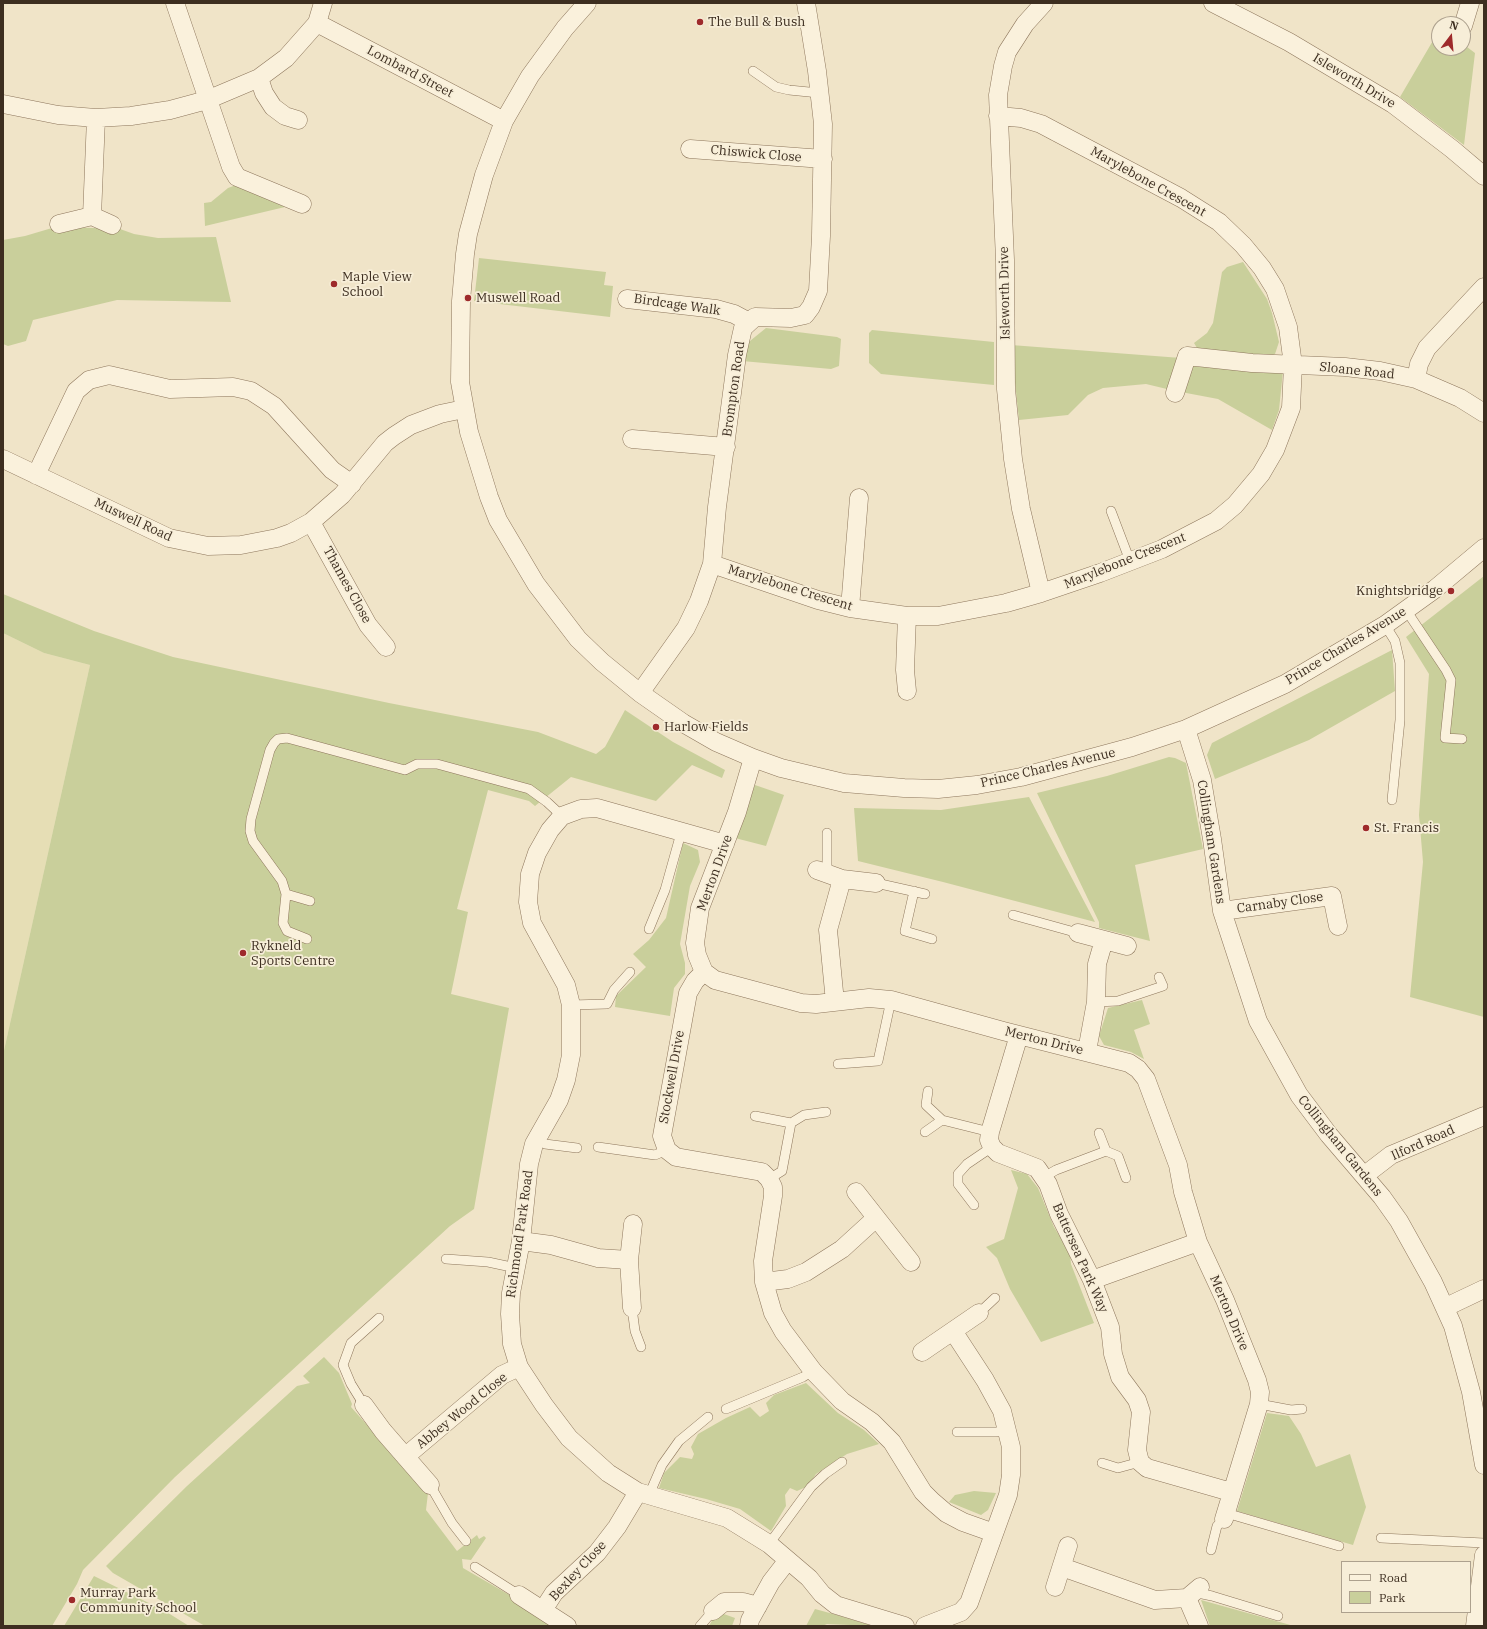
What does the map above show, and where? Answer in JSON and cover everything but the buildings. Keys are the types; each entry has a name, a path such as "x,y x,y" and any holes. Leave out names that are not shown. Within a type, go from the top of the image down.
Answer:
{"street":[{"path":"175,3 223,149 237,177 302,204"},
{"path":"3,104 58,115 96,118 147,114 170,110 207,100 258,78 286,58 317,23 323,3"},
{"name":"Prince Charles Avenue","path":"587,3 565,28 542,59 504,121 484,175 468,234 465,254 460,351 460,382 464,409 469,432 489,497 498,520 515,551 555,611 578,639 602,662 640,693 709,739 753,758 800,773 844,783 904,788 938,788 978,785 1021,777 1132,747 1186,729 1286,684 1385,625 1484,548"},
{"path":"749,322 759,316 799,318 805,315 815,300 818,292 821,236 823,124 806,3"},
{"name":"Isleworth Drive","path":"1041,593 1021,509 1004,373 1005,245 998,116 1000,80 1008,52 1025,24 1044,3"},
{"name":"Isleworth Drive","path":"1214,3 1289,42 1393,104 1452,149 1484,176"},
{"path":"1466,16 1470,3"},
{"name":"Lombard Street","path":"317,23 504,121"},
{"path":"258,78 264,93 273,107 285,116 298,120"},
{"name":"Marylebone Crescent","path":"712,564 818,600 850,608 908,616 944,615 1006,603 1041,593 1162,549 1216,521 1250,490 1261,474 1275,450 1286,425 1291,408 1293,365 1288,327 1275,289 1246,248 1219,222 1182,198 1041,124 1021,118 998,116"},
{"path":"92,216 96,118"},
{"name":"Chiswick Close","path":"690,149 823,159"},
{"path":"59,224 92,216 112,225"},
{"path":"1416,379 1419,364 1427,348 1484,287"},
{"name":"Birdcage Walk","path":"627,299 716,309 734,314 749,322"},
{"name":"Brompton Road","path":"640,693 686,628 699,600 712,564 738,355 743,328 749,322"},
{"name":"Sloane Road","path":"1175,393 1187,356 1252,363 1346,367 1380,371 1416,379 1460,398 1484,413"},
{"path":"36,475 76,391 89,380 109,375 170,389 233,387 251,391 274,406 332,470 352,484"},
{"name":"Muswell Road","path":"3,459 160,535 178,542 224,547 262,542 291,533 311,522 332,506 385,443 411,425 434,416 464,409"},
{"path":"632,439 726,447"},
{"path":"850,608 859,498"},
{"name":"Thames Close","path":"311,522 368,624 386,647"},
{"path":"907,691 905,670 908,616"},
{"name":"Collingham Gardens","path":"1186,729 1202,780 1222,911 1250,1000 1274,1052 1308,1109 1365,1175 1398,1221 1420,1257 1446,1307 1471,1392 1484,1465"},
{"name":"Merton Drive","path":"753,758 737,812 700,908 695,943 697,955 704,972 715,980 800,1003 816,1004 869,998 891,1000 1129,1063 1138,1069 1146,1079 1178,1165 1182,1192 1198,1242 1225,1300 1257,1380 1260,1392 1259,1404 1231,1492 1225,1516"},
{"path":"562,816 581,809 597,808 681,833 725,844"},
{"name":"Richmond Park Road","path":"562,816 550,830 537,853 530,874 528,902 532,923 566,985 571,1006 571,1055 566,1080 559,1100 537,1139 529,1164 521,1241 510,1314 512,1344 519,1367 569,1438 608,1473 644,1494 727,1518 769,1544 809,1578 822,1594 836,1605 905,1626"},
{"path":"835,1002 828,930 829,874 876,883"},
{"name":"Carnaby Close","path":"1222,911 1332,896 1338,926"},
{"path":"1078,933 1127,946"},
{"path":"1087,1051 1096,1002 1097,964 1104,940"},
{"name":"Stockwell Drive","path":"667,1150 662,1136 688,993 695,981 704,972"},
{"path":"991,1140 1019,1035"},
{"name":"Ilford Road","path":"1365,1175 1391,1155 1484,1116"},
{"name":"Battersea Park Way","path":"991,1140 998,1153 1037,1168 1044,1177 1059,1214 1092,1280 1110,1327 1113,1354 1120,1377 1137,1400 1142,1412 1137,1450 1140,1462"},
{"path":"667,1150 676,1157 762,1172 769,1179 773,1187 773,1196 763,1261 764,1282 773,1313 783,1331 813,1371 842,1401 872,1422 892,1442 923,1492 932,1501 946,1513 963,1522 994,1533"},
{"path":"856,1192 911,1262"},
{"path":"764,1282 788,1279 806,1272 842,1248 876,1218"},
{"path":"632,1308 629,1260 633,1224"},
{"path":"521,1241 551,1245 598,1258 629,1260"},
{"path":"1092,1280 1198,1242"},
{"path":"1446,1307 1484,1289"},
{"path":"922,1352 979,1313"},
{"path":"935,1625 961,1612 969,1603 1008,1495 1011,1448 1002,1411 995,1396 954,1331"},
{"name":"Abbey Wood Close","path":"406,1456 502,1375 519,1367"},
{"name":"Abbey Wood Close","path":"364,1405 382,1431 406,1456 430,1485"},
{"path":"1140,1462 1147,1468 1231,1492"},
{"name":"Bexley Close","path":"543,1610 554,1593 598,1553 644,1494"},
{"path":"1055,1587 1068,1546"},
{"path":"1475,1626 1484,1555"},
{"path":"749,1626 750,1620 772,1582 788,1560"},
{"path":"1062,1567 1155,1600 1173,1600 1193,1592 1199,1626"},
{"name":"Bexley Close","path":"519,1595 567,1626"},
{"path":"713,1610 724,1602 743,1602 758,1606"}],"lane":[{"path":"753,71 776,87 819,93"},
{"path":"1111,511 1130,561"},
{"path":"1406,610 1446,670 1450,680 1446,738 1462,739"},
{"path":"1385,625 1395,641 1400,662 1400,720 1392,800"},
{"path":"306,939 287,931 283,923 286,894 282,881 256,845 250,831 251,819 270,750 278,739 287,738 405,770 417,764 437,764 529,789 547,802 562,816"},
{"path":"649,929 664,890 681,833"},
{"path":"827,833 829,874"},
{"path":"876,883 925,894"},
{"path":"914,891 905,931 932,939"},
{"path":"286,894 310,901"},
{"path":"1013,915 1078,933"},
{"path":"571,1006 607,1004 614,990 630,972"},
{"path":"1096,1002 1118,1001 1163,986 1159,977"},
{"path":"838,1064 878,1061 891,1000"},
{"path":"928,1091 926,1105 942,1120 991,1140 958,1174 958,1184 974,1205"},
{"path":"769,1179 782,1171 791,1123 804,1114 826,1112"},
{"path":"755,1116 791,1123"},
{"path":"925,1132 942,1120"},
{"path":"1099,1133 1106,1150 1118,1156 1126,1178"},
{"path":"537,1139 546,1144 576,1148"},
{"path":"598,1147 655,1155 667,1150"},
{"path":"1044,1177 1056,1170 1106,1150"},
{"path":"446,1259 488,1262 516,1268"},
{"path":"979,1313 995,1298"},
{"path":"632,1308 635,1331 642,1347"},
{"name":"Abbey Wood Close","path":"364,1405 351,1384 343,1365 351,1344 380,1318"},
{"path":"726,1409 803,1377 813,1371"},
{"path":"1259,1404 1291,1410 1302,1408"},
{"path":"644,1494 675,1447 708,1417"},
{"path":"957,1432 1007,1431"},
{"path":"769,1544 811,1487 825,1474 842,1462"},
{"path":"1102,1463 1118,1468 1140,1462"},
{"name":"Abbey Wood Close","path":"430,1485 452,1523 466,1541"},
{"path":"1211,1550 1218,1526 1225,1516 1339,1546"},
{"path":"1381,1538 1484,1543"},
{"name":"Bexley Close","path":"476,1567 519,1595"},
{"path":"1193,1592 1212,1596 1278,1616"},
{"path":"700,1626 713,1610"}],"shaded area":[{"path":"3,633 44,653 90,665 3,1055"}],"green space":[{"path":"1431,44 1431,56 1471,56 1471,50 1475,53 1464,145 1400,97"},
{"path":"236,185 285,207 205,226 204,203 211,202 228,188"},
{"path":"52,228 120,229 134,234 158,238 216,237 231,302 117,300 33,320 26,341 8,346 3,344 3,240 25,236"},
{"path":"479,258 606,272 604,285 613,286 610,317 474,301"},
{"path":"1243,262 1267,299 1272,313 1279,342 1275,354 1269,357 1197,348 1194,343 1207,333 1213,323 1222,272 1227,267"},
{"path":"766,328 837,337 841,339 839,366 831,369 742,361 745,345"},
{"path":"872,330 994,342 994,385 881,374 869,363 869,333"},
{"path":"1011,345 1181,358 1171,390 1146,384 1103,388 1088,395 1068,415 1019,420"},
{"path":"1190,366 1283,371 1279,410 1272,430 1218,399 1181,392"},
{"path":"1484,576 1484,1017 1410,997 1423,862 1419,815 1429,674 1406,637"},
{"name":"Rykneld Sports Centre","path":"3,594 94,631 173,657 389,703 538,732 596,754 605,747 625,710 673,742 725,770 722,778 692,765 656,801 571,777 535,806 529,801 488,790 457,909 468,912 451,994 509,1008 474,1209 450,1226 175,1477 83,1570 77,1584 52,1626 3,1626 3,1055 90,665 44,653 3,633"},
{"path":"1392,650 1395,691 1309,740 1215,779 1207,755 1212,743"},
{"path":"1169,757 1186,763 1203,849 1135,865 1150,941 1099,928 1099,922 1037,793 1107,776"},
{"path":"755,785 784,795 766,846 735,838"},
{"path":"1029,797 1095,922 858,861 854,808 941,810"},
{"path":"683,843 698,850 700,862 690,886 680,944 685,963 685,974 674,988 670,1016 615,1007 616,996 646,967 633,954 649,940 666,918"},
{"path":"1142,1000 1150,1024 1134,1030 1144,1059 1131,1052 1104,1045 1099,1036 1108,1008"},
{"path":"1011,1170 1027,1174 1038,1188 1054,1227 1070,1253 1071,1264 1094,1323 1041,1342 1010,1289 997,1258 986,1247 1004,1239 1018,1188"},
{"path":"324,1357 339,1373 352,1404 351,1407 428,1493 426,1510 457,1551 477,1535 479,1539 484,1536 486,1538 471,1560 462,1559 463,1568 513,1597 554,1626 205,1626 113,1573 106,1566 187,1486 297,1386 310,1383 303,1376"},
{"path":"806,1383 838,1413 864,1430 879,1444 847,1454 816,1474 808,1486 797,1491 790,1488 785,1495 786,1506 771,1531 740,1509 659,1488 664,1473 680,1457 692,1459 694,1454 691,1447 698,1434 726,1418 750,1407 760,1417 769,1411 766,1403 774,1395"},
{"path":"1267,1413 1289,1416 1301,1434 1316,1467 1350,1454 1366,1507 1353,1545 1237,1511"},
{"path":"974,1491 996,1493 988,1510 981,1515 949,1502 955,1495"},
{"path":"94,1576 165,1611 189,1626 64,1626"},
{"path":"1201,1600 1294,1626 1210,1626"},
{"path":"815,1609 873,1626 827,1624 822,1626 806,1626"},
{"path":"721,1613 735,1618 732,1626 709,1626 715,1615"}],"place":[{"name":"The Bull & Bush","path":"700,22"},
{"name":"Maple View School","path":"334,284"},
{"name":"Muswell Road","path":"468,298"},
{"name":"Knightsbridge","path":"1451,591"},
{"name":"Harlow Fields","path":"656,727"},
{"name":"St. Francis","path":"1366,828"},
{"name":"Rykneld Sports Centre","path":"243,953"},
{"name":"Murray Park Community School","path":"72,1600"}]}
